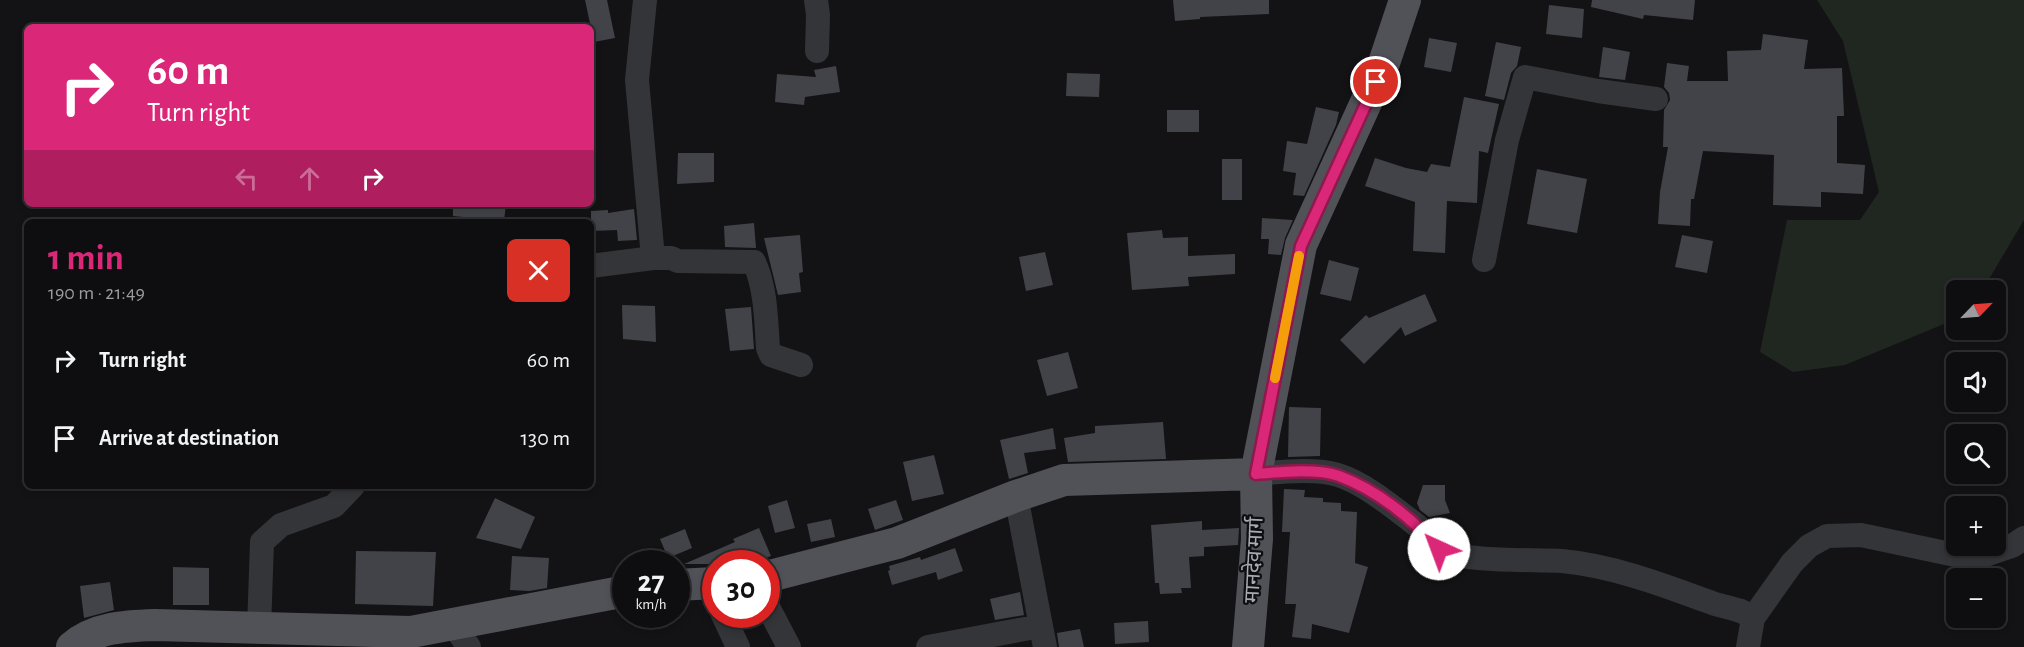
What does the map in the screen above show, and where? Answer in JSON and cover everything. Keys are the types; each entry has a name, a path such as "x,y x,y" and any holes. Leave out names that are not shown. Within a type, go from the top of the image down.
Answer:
{"main road":[{"name":"मानदेव मार्ग","path":"1248,647 1257,539 1256,474 1301,246 1384,63 1405,0"},
{"path":"780,573 897,543 1016,496 1064,480 1256,474"},
{"path":"72,647 96,633 120,626 155,625 411,632 461,636 612,595"}],"street":[{"path":"645,0 637,80 652,258"},
{"path":"816,0 817,51"},
{"path":"1484,260 1507,140 1525,77 1656,99"},
{"path":"594,266 652,258 670,258 678,261 754,262 758,270 764,301 768,348 771,355 801,365"},
{"path":"1256,474 1297,471 1338,475 1368,490 1391,506 1421,528 1439,549 1458,555 1564,562 1604,569 1639,577 1745,612 1753,618"},
{"path":"259,629 262,542 280,525 334,506 349,489"},
{"path":"928,647 1043,637 1016,496"},
{"path":"1748,647 1753,618 1792,563 1809,546 1827,536 1861,535 1974,559 2012,546 2024,538"},
{"path":"729,628 738,647"},
{"path":"779,628 789,647"}],"shaded area":[{"path":"1817,0 2024,0 2024,220 1989,280 1946,280 1946,323 1845,365 1793,372 1760,352 1787,220 1860,220 1879,192 1843,41"}],"building":[{"path":"585,0 607,0 615,38 594,42 594,24 590,24"},
{"path":"1173,0 1269,0 1269,14 1200,17 1200,19 1175,21"},
{"path":"1592,0 1695,0 1693,20 1644,15 1643,19 1591,7"},
{"path":"1549,5 1584,9 1582,38 1546,34"},
{"path":"1763,34 1808,40 1804,69 1842,68 1844,116 1837,116 1837,163 1865,165 1863,194 1821,192 1821,207 1773,205 1774,155 1703,151 1694,199 1691,199 1690,226 1658,224 1660,192 1668,147 1663,147 1664,110 1670,100 1669,93 1664,87 1667,63 1689,66 1687,81 1728,81 1727,51 1761,50"},
{"path":"1429,38 1457,43 1451,72 1424,67"},
{"path":"1496,42 1521,47 1517,66 1511,73 1504,100 1485,96"},
{"path":"1603,47 1630,52 1625,80 1599,77"},
{"path":"836,66 840,92 805,97 804,105 775,102 777,74 816,77 814,70"},
{"path":"1067,73 1100,74 1099,97 1066,96"},
{"path":"1464,97 1499,104 1488,153 1479,151 1477,203 1447,201 1445,253 1413,251 1415,202 1365,186 1375,158 1427,172 1431,164 1450,167"},
{"path":"1316,107 1339,112 1336,125 1304,196 1293,195 1296,173 1283,171 1287,141 1307,144"},
{"path":"1167,110 1199,110 1199,132 1167,132"},
{"path":"678,153 714,153 714,182 677,184"},
{"path":"1222,159 1242,159 1242,200 1222,200"},
{"path":"1537,169 1587,179 1577,233 1527,224"},
{"path":"453,207 506,207 504,219 453,216"},
{"path":"634,209 637,240 618,241 617,230 594,231 591,211 608,210 608,213"},
{"path":"1262,218 1293,220 1281,255 1268,254 1269,239 1261,239"},
{"path":"754,223 756,248 725,247 724,226"},
{"path":"1162,230 1163,238 1188,237 1188,256 1235,254 1235,274 1188,277 1189,286 1132,290 1127,233"},
{"path":"800,235 803,272 799,273 801,292 778,295 764,238"},
{"path":"1682,235 1713,241 1707,273 1675,267"},
{"path":"1045,252 1053,285 1026,291 1019,257"},
{"path":"1329,260 1359,268 1351,301 1320,294"},
{"path":"1425,294 1437,321 1405,336 1401,327 1364,364 1340,340 1366,315 1369,318"},
{"path":"622,305 655,306 656,342 623,339"},
{"path":"751,307 754,349 730,351 725,309"},
{"path":"1068,352 1078,388 1047,396 1037,360"},
{"path":"1289,407 1321,408 1320,456 1288,457"},
{"path":"1163,422 1166,459 1068,462 1064,438 1095,433 1095,426"},
{"path":"1053,428 1056,449 1024,453 1028,473 1009,479 1000,440"},
{"path":"934,455 944,494 912,501 903,462"},
{"path":"1423,485 1445,485 1445,500 1450,513 1429,517 1420,510 1417,503"},
{"path":"1284,489 1305,490 1304,497 1323,498 1323,502 1341,503 1341,511 1357,512 1355,563 1368,567 1349,633 1312,624 1311,639 1292,637 1296,604 1285,604 1290,532 1282,532"},
{"path":"495,498 535,517 521,549 476,538"},
{"path":"787,500 795,528 775,533 768,506"},
{"path":"896,500 903,520 875,530 868,509"},
{"path":"831,519 835,537 811,542 807,524"},
{"path":"1202,521 1202,530 1239,528 1238,545 1204,547 1204,556 1189,557 1191,588 1181,588 1182,593 1160,594 1159,583 1155,583 1151,525"},
{"path":"759,528 768,550 716,550 735,542 733,539"},
{"path":"685,529 692,548 665,550 660,539"},
{"path":"955,548 963,571 938,580 936,572 892,585 889,566 920,557 921,560"},
{"path":"356,551 436,552 433,606 355,604"},
{"path":"512,556 549,558 547,588 529,591 510,590"},
{"path":"702,556 702,564 690,564 690,561"},
{"path":"173,567 209,568 209,605 173,605"},
{"path":"110,582 114,610 84,618 80,586"},
{"path":"1020,592 1024,615 995,620 990,599"},
{"path":"1148,621 1149,642 1115,644 1114,623"},
{"path":"1080,629 1084,647 1059,647 1057,633"}],"slow traffic":[{"path":"1275,378 1299,256"}],"route":[{"path":"1376,82 1301,246 1256,474 1297,471 1338,475 1368,490 1391,506 1421,528 1439,549"}]}
